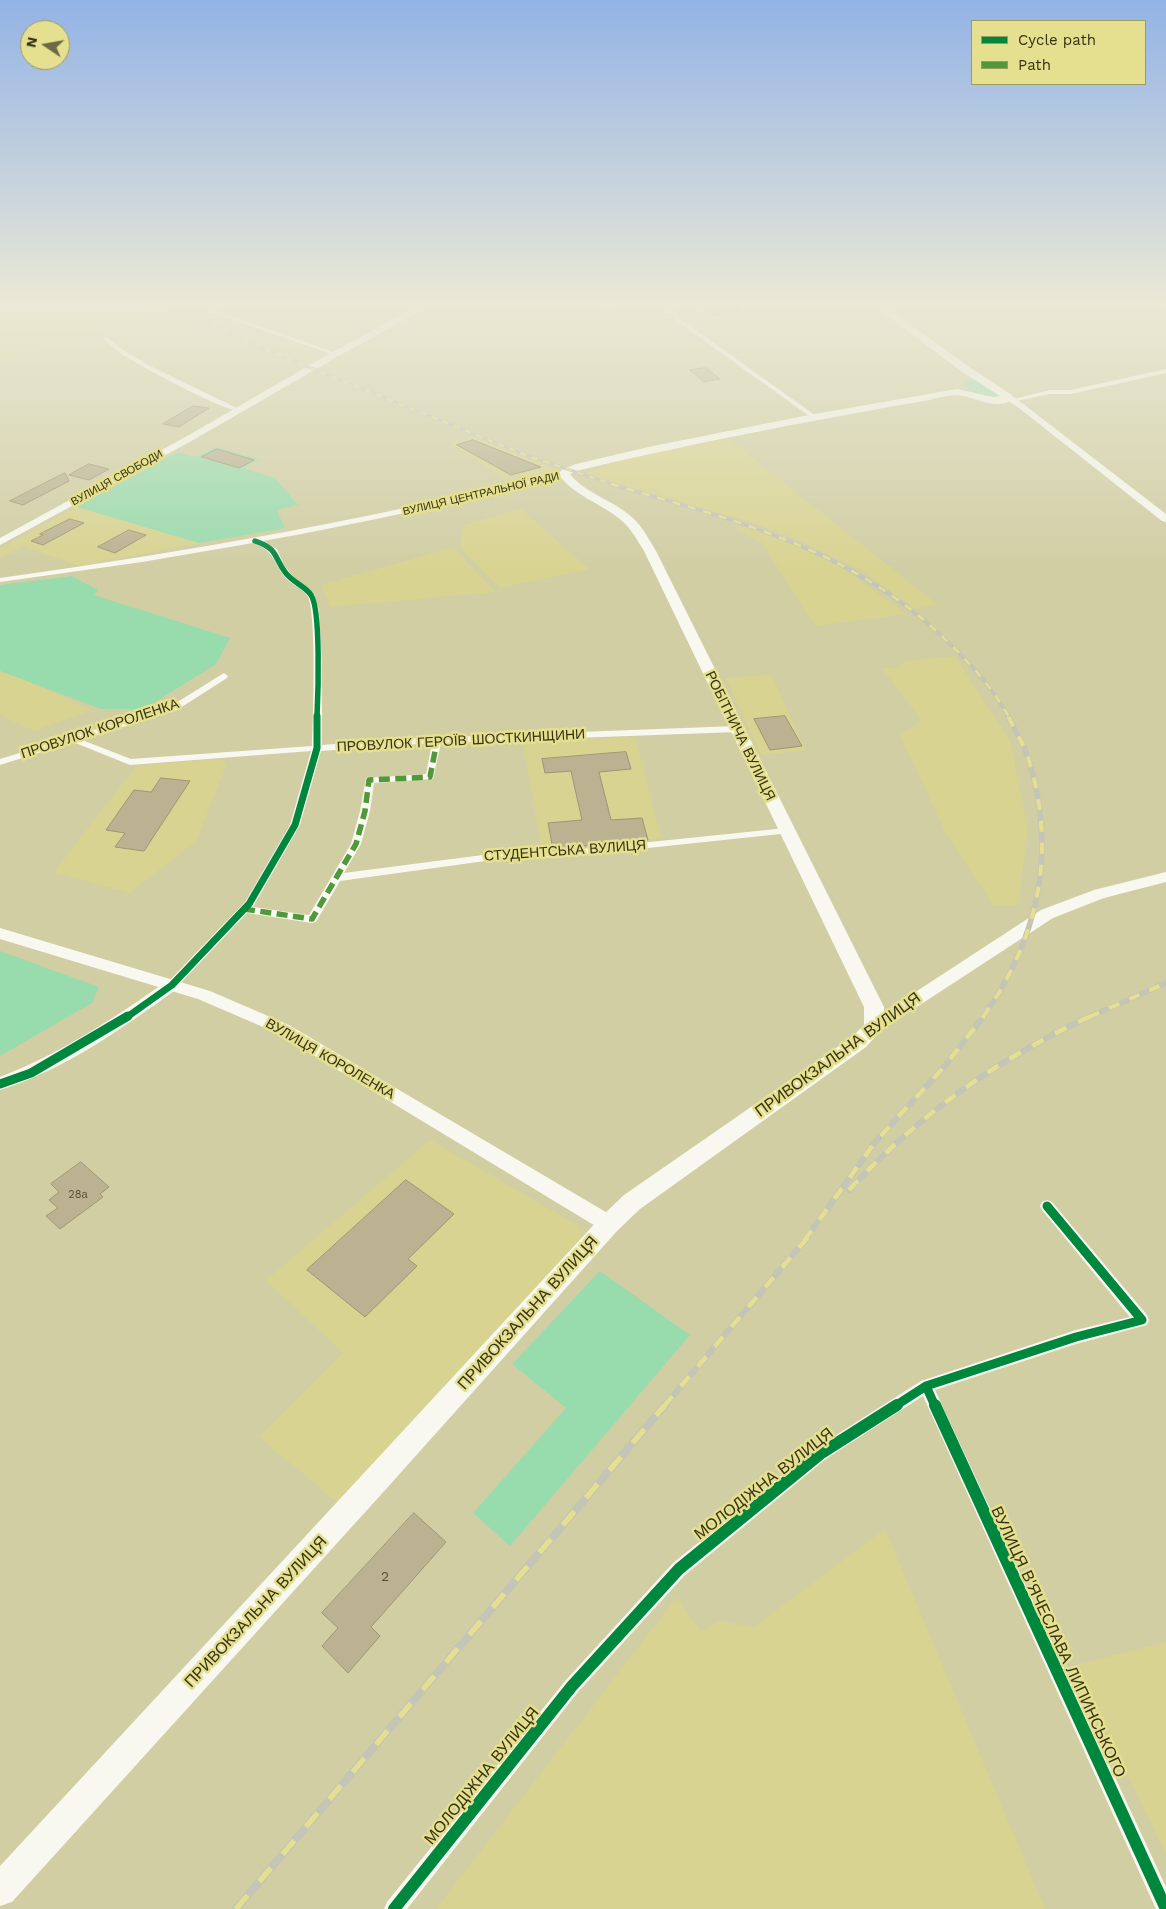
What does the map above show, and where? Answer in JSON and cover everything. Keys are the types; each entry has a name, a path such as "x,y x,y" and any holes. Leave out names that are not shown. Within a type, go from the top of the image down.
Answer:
{"main road":[{"name":"ВУЛИЦЯ СВОБОДИ","path":"0,542 192,437 266,394"},
{"name":"ВУЛИЦЯ ЦЕНТРАЛЬНОЇ РАДИ","path":"564,474 576,467 809,418 907,394"},
{"path":"983,394 993,400 1022,406 1166,520"},
{"path":"1004,394 1010,398"},
{"path":"993,400 1010,398"},
{"name":"РОБІТНИЧА ВУЛИЦЯ","path":"564,474 567,479 624,516 635,527 650,551 874,1007 874,1026"},
{"name":"ПРИВОКЗАЛЬНА ВУЛИЦЯ","path":"0,1890 372,1486 609,1224 632,1202 859,1042 874,1026 1047,914 1099,894 1166,877"},
{"name":"ВУЛИЦЯ КОРОЛЕНКА","path":"0,933 204,995 283,1029 609,1224"}],"street":[{"path":"200,394 238,410"},
{"path":"776,394 809,418"},
{"path":"777,394 809,418"},
{"path":"1010,398 1036,394"},
{"path":"1010,398 1022,406"},
{"name":"ВУЛИЦЯ ЦЕНТРАЛЬНОЇ РАДИ","path":"0,580 255,541 427,508 564,474"},
{"path":"0,1084 31,1073 127,1017 172,985 249,904 295,825 317,748 318,662 315,611 311,595 291,580 280,565 274,551 266,545 255,541"},
{"name":"ПРОВУЛОК КОРОЛЕНКА","path":"0,762 174,708 224,676"},
{"name":"ПРОВУЛОК ГЕРОЇВ ШОСТКИНЩИНИ","path":"72,739 130,762 437,741 736,729"},
{"path":"244,909 312,919 340,878 356,844 365,811 369,780 430,777 437,741"},
{"name":"СТУДЕНТСЬКА ВУЛИЦЯ","path":"340,878 529,852 553,855 786,831"},
{"name":"МОЛОДІЖНА ВУЛИЦЯ","path":"394,1909 572,1686 679,1570 820,1454 926,1386 1076,1337 1142,1320 1047,1206"},
{"name":"ВУЛИЦЯ В'ЯЧЕСЛАВА ЛИПИНСЬКОГО","path":"926,1386 1166,1909"}],"shaded area":[{"path":"472,437 555,469 506,479 451,444"},
{"path":"727,438 938,605 915,609 861,570 796,539 754,523 583,474 624,460"},
{"path":"77,507 199,543 78,566 24,546 0,558 0,549"},
{"path":"521,509 589,569 500,588 460,547 463,525"},
{"path":"743,526 783,540 842,568 907,614 815,626 762,543 736,529"},
{"path":"453,547 495,592 330,607 322,585"},
{"path":"955,656 1010,741 1028,830 1018,905 993,905 946,833 900,735 922,721 882,668 898,668 905,661"},
{"path":"0,669 92,710 34,731 0,715"},
{"path":"771,674 806,750 761,755 726,678"},
{"path":"635,737 661,838 542,851 523,742"},
{"path":"220,759 227,764 196,841 130,893 54,872 136,766"},
{"path":"430,1140 579,1226 581,1239 337,1502 259,1437 343,1353 266,1280"},
{"path":"885,1529 1045,1909 436,1909 677,1597 700,1631 719,1621 754,1627"},
{"path":"1166,1642 1166,1855 1076,1665"}],"green space":[{"path":"977,394 999,394 1002,396 992,397"},
{"path":"216,447 259,459 243,468 275,478 298,505 277,510 285,528 199,543 77,507 177,452 196,457"},
{"path":"72,576 98,590 94,595 230,638 216,664 144,709 101,709 0,671 0,585"},
{"path":"0,951 99,987 92,1003 0,1056"},
{"path":"600,1271 690,1335 510,1546 473,1513 566,1408 512,1364"}],"building":[{"path":"193,406 209,408 179,427 163,424"},
{"path":"473,440 541,467 511,475 457,445"},
{"path":"217,449 254,460 239,468 202,457"},
{"path":"89,464 109,469 89,480 69,475"},
{"path":"65,473 69,481 23,505 10,501"},
{"path":"70,519 84,523 43,545 31,541 43,535 40,534"},
{"path":"129,530 146,535 115,553 98,547"},
{"path":"785,716 802,746 770,750 754,719"},
{"path":"626,752 631,769 599,772 611,820 642,818 648,840 553,849 548,823 582,820 571,771 545,773 542,759"},
{"path":"161,778 190,781 144,851 115,847 125,833 106,830 134,790 151,792"},
{"path":"81,1162 109,1187 100,1194 103,1197 60,1229 46,1216 58,1208 49,1200 59,1192 51,1184"},
{"path":"406,1180 454,1214 408,1259 417,1266 365,1317 307,1270"},
{"path":"414,1513 446,1542 371,1627 380,1636 348,1673 322,1646 338,1628 322,1613"}],"railway":[{"path":"375,394 531,457 615,485"},
{"path":"611,484 705,512 794,543 837,563 878,586 917,615 955,649 984,681 1009,717"},
{"path":"983,1017 1002,988 1029,928 1037,896 1041,864 1042,831 1038,798 1028,758 1008,716"},
{"path":"1089,1017 1166,983"},
{"path":"804,1241 876,1141 944,1067 984,1016"},
{"path":"849,1190 904,1137 961,1091 1023,1051 1091,1016"},
{"path":"664,1406 808,1237"},
{"path":"236,1909 665,1405"}],"marked path":[{"path":"244,909 312,919 356,844 365,811 369,780 430,777 437,741"}],"cycle path":[{"path":"0,1084 31,1073 127,1017 172,985 249,904 295,825 317,748 318,662 315,611 311,595 291,580 280,565 274,551 266,545 255,541"},
{"path":"394,1909 572,1686 679,1569 820,1454 926,1386 1076,1337 1142,1320 1047,1206"},
{"path":"926,1386 1166,1909"}]}
